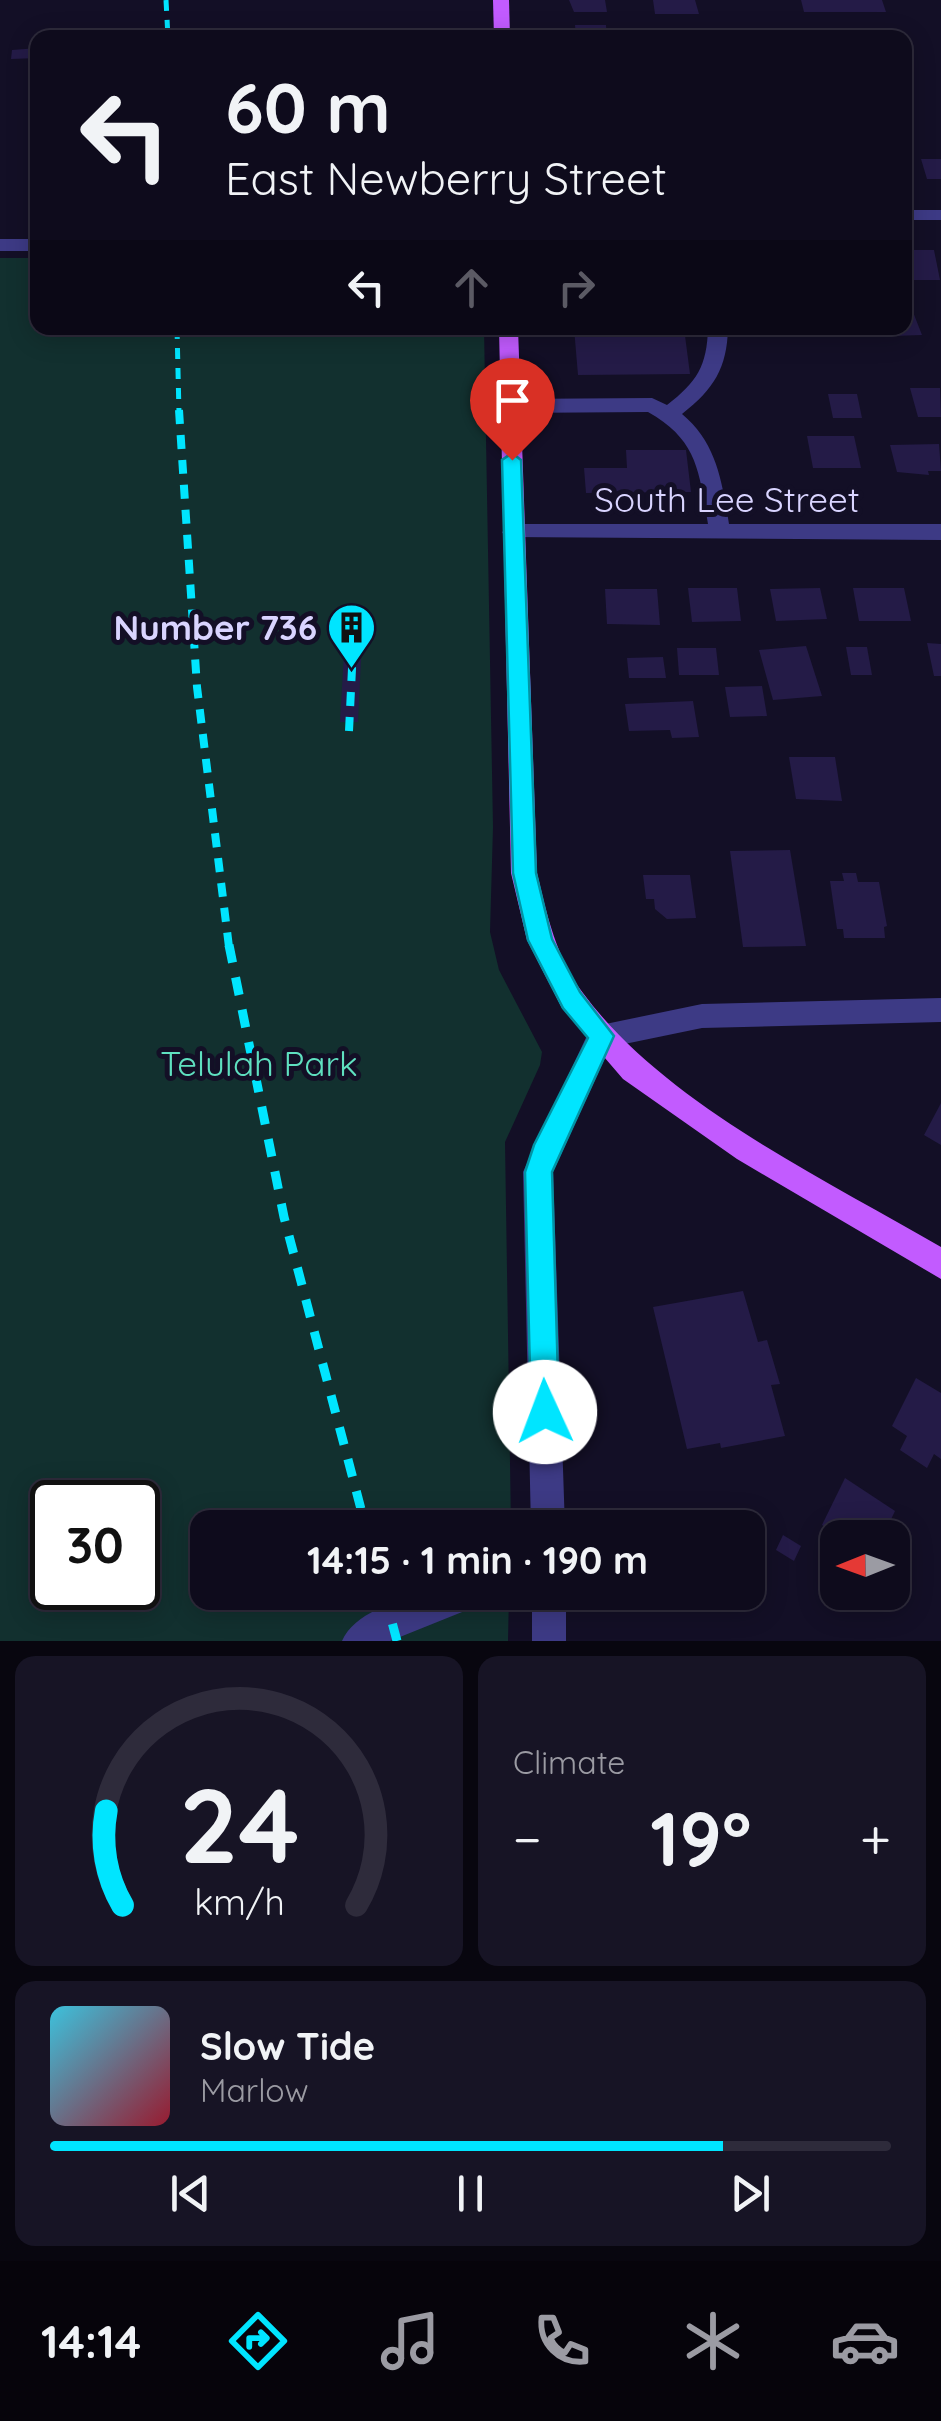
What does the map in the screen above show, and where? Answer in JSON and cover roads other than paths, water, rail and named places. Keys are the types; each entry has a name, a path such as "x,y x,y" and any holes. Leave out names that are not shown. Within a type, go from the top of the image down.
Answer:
{"main road":[{"path":"501,0 502,30"},
{"path":"508,335 524,873 540,940 572,1000 633,1070 689,1111 941,1264"}],"street":[{"path":"912,215 941,215"},
{"path":"0,245 30,245"},
{"path":"670,413 710,379 718,361 718,335"},
{"path":"510,406 652,405 670,413 687,425 705,448 720,533"},
{"name":"South Lee Street","path":"513,532 941,532"},
{"path":"545,1510 538,1172 601,1036 702,1016 941,1010"},
{"path":"359,1641 391,1621 421,1610"},
{"path":"549,1610 550,1641"}],"railway":[{"path":"166,0 168,30"},
{"path":"177,335 179,413"},
{"path":"179,410 197,687 229,947"},
{"path":"349,731 355,606"},
{"path":"229,945 284,1217 361,1510"},
{"path":"389,1610 397,1641"}],"place":[{"name":"Number 736","path":"352,670"}],"park label":[{"name":"Telulah Park","path":"259,1064"}]}
